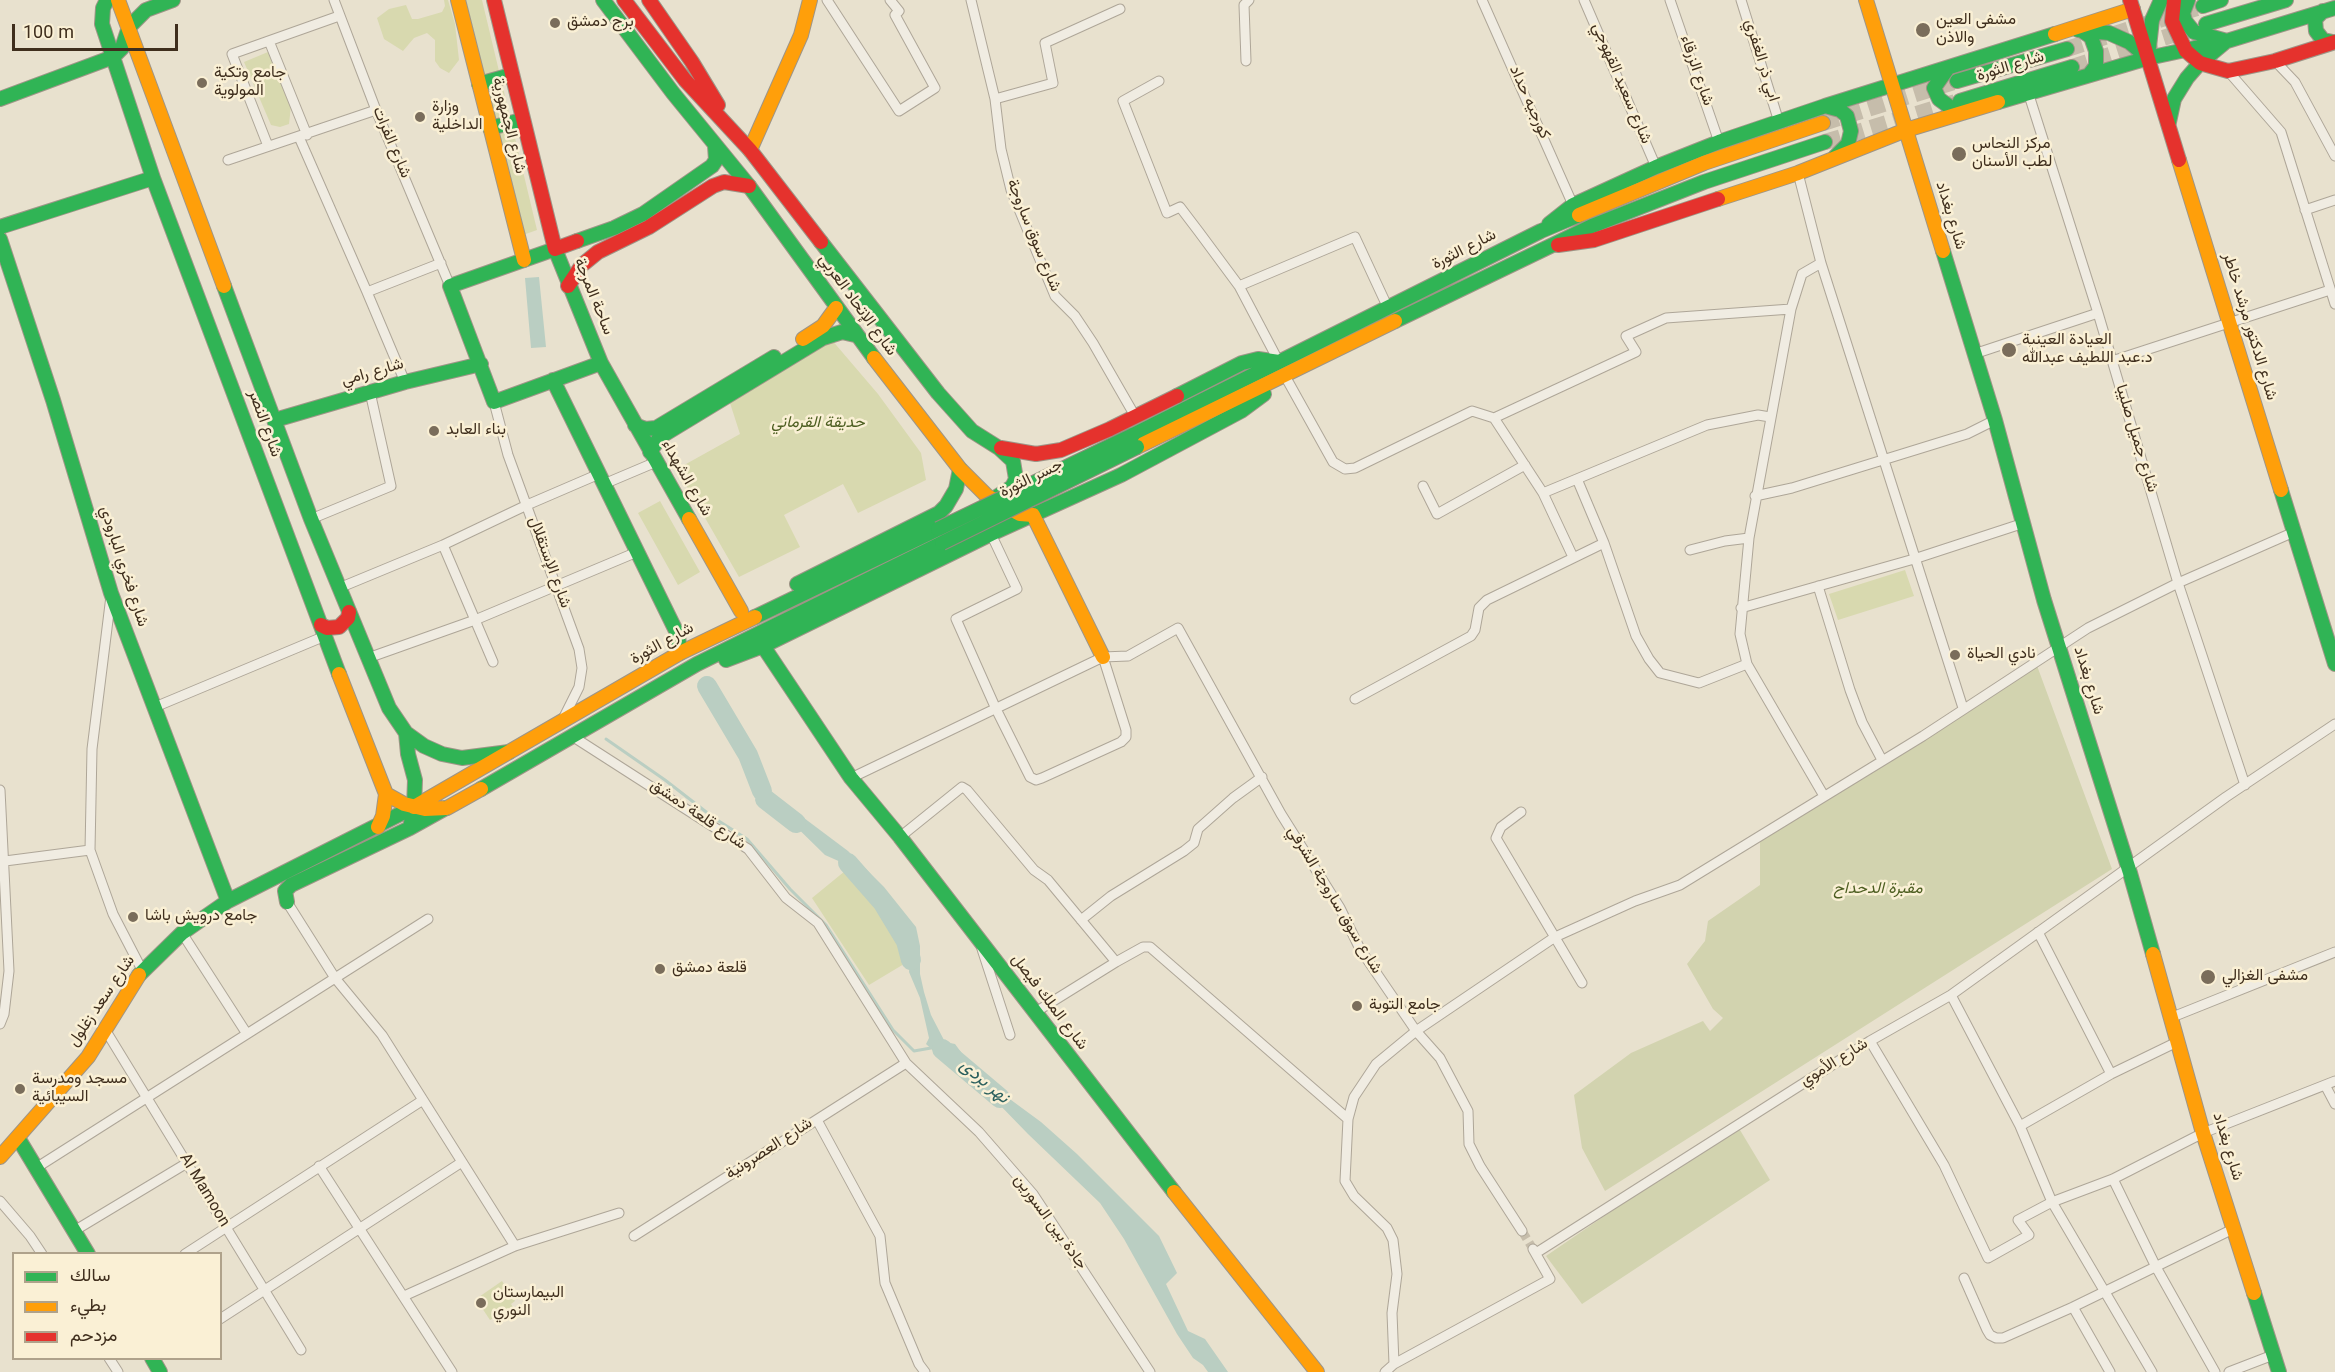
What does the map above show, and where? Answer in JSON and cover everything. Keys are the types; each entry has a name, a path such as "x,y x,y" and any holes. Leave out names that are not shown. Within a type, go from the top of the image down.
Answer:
{"main road":[{"name":"شارع النصر","path":"107,0 102,24 153,178 386,794"},
{"name":"شارع النصر","path":"118,0 311,519 396,722 406,733 424,746 442,754 462,758 509,752"},
{"path":"0,99 113,57 122,48 129,27 146,10 173,0"},
{"name":"شارع الجمهورية","path":"458,0 524,260"},
{"name":"شارع الجمهورية","path":"494,0 555,249"},
{"name":"شارع الإتحاد العربي","path":"603,0 673,93 749,186 855,335 960,469 987,496 1020,514 1033,515"},
{"name":"شارع الإتحاد العربي","path":"624,0 685,80 750,150 938,393 972,431 999,448"},
{"path":"649,0 692,62 734,131"},
{"path":"750,150 801,35 810,0"},
{"name":"شارع بغداد","path":"1866,0 1995,420 2021,524 2128,866 2204,1132 2279,1372"},
{"path":"2148,58 2152,20 2161,0"},
{"path":"2174,0 2172,21 2186,51 2200,63 2228,71 2275,61 2334,42"},
{"path":"2188,0 2183,13 2185,21 2194,32 2227,41"},
{"path":"2203,6 2221,0"},
{"path":"2206,24 2286,0"},
{"path":"1541,231 1573,205 1656,167 1719,142 1825,106 2076,29 2135,3"},
{"name":"شارع الدكتور مرشد خاطر","path":"2135,3 2148,58 2294,532 2329,623 2335,664"},
{"path":"1549,246 1594,240 1798,173 1959,107 2028,92 2148,58 2227,41 2329,9"},
{"path":"2329,9 2315,20 2316,31 2323,40 2334,42"},
{"path":"2076,29 2109,33 2129,42 2148,58"},
{"path":"2076,29 2091,37 2096,51 2096,66 2089,75"},
{"path":"2169,125 2174,99 2200,63 2227,41"},
{"name":"شارع الثورة","path":"1957,81 2067,49"},
{"name":"شارع الثورة","path":"1959,107 2072,67"},
{"path":"1948,68 1938,80 1935,88 1939,99 1959,107"},
{"path":"479,84 511,75"},
{"path":"127,97 135,89 152,90"},
{"path":"1825,106 1840,110 1847,116 1851,131 1848,144 1836,157"},
{"path":"490,128 522,120"},
{"name":"شارع الثورة","path":"1135,441 1279,362 1541,231 1704,163 1823,123"},
{"name":"شارع الثورة","path":"1135,441 1281,378 1592,226 1704,182 1825,142"},
{"path":"555,249 614,228 643,214 712,166 716,160 715,146"},
{"path":"0,227 153,178"},
{"path":"568,286 582,265 598,252 649,227 713,186 724,182 749,186"},
{"name":"شارع فخري البارودي","path":"0,239 53,400 111,593 228,901"},
{"name":"ساحة المرجة","path":"450,286 555,249 568,286 602,363 494,402"},
{"path":"450,286 494,402"},
{"path":"653,457 654,444 660,437 817,331 836,308"},
{"path":"635,425 645,429 656,428 829,335 842,332 855,335"},
{"path":"999,448 1036,454 1061,450 1110,429 1250,360 1279,362"},
{"name":"شارع الشهداء","path":"602,363 741,611"},
{"name":"شارع رامي","path":"275,420 405,382 481,364"},
{"path":"697,664 717,664 763,646 992,534 1133,469 1241,411 1259,399 1281,378"},
{"path":"553,380 686,650 708,629 741,611 939,513 952,498 960,469"},
{"path":"1110,429 1108,436 1110,451 1120,463 1133,469"},
{"name":"جسر الثورة","path":"940,536 1135,441"},
{"path":"987,496 996,497 1005,494 1016,479 1013,461 999,448"},
{"path":"1061,450 1079,467 1084,479 1084,492"},
{"path":"939,513 946,515 956,526 958,541 952,554"},
{"path":"1033,515 1103,657"},
{"name":"شارع الثورة","path":"414,807 686,650 940,536"},
{"name":"شارع الثورة","path":"287,902 285,891 291,885 410,828 697,664 940,536"},
{"path":"323,631 339,627 348,618 349,612"},
{"name":"شارع الملك فيصل","path":"763,646 851,778 900,837 1034,1012 1317,1372"},
{"path":"406,733 408,754 415,780 414,807 410,828"},
{"path":"386,794 395,796 404,794 415,780"},
{"path":"386,794 414,807 447,808"},
{"path":"378,827 383,816 386,794"},
{"name":"شارع سعد زغلول","path":"0,1157 88,1057 142,970 182,933 228,901 414,807"},
{"path":"18,1138 87,1252"}],"street":[{"name":"شارع الفرات","path":"334,0 376,110 450,286"},
{"path":"827,0 899,111 935,88 896,15 899,11 890,0"},
{"name":"شارع سوق ساروجة","path":"971,0 995,99 1001,149 1011,190 1055,296 1075,316 1135,416"},
{"path":"1246,61 1244,5 1249,0"},
{"name":"كورجيه حداد","path":"1482,0 1573,205"},
{"name":"شارع سعيد القهوجي","path":"1584,0 1656,167"},
{"name":"شارع الزرقاء","path":"1670,0 1719,142"},
{"name":"ابي ذر الغفري","path":"1741,0 1779,122"},
{"path":"995,99 1053,83 1045,43 1120,9"},
{"path":"268,146 232,54 339,16"},
{"path":"269,41 303,136 405,382"},
{"path":"2275,61 2295,82 2335,156"},
{"path":"2228,71 2281,132 2335,304"},
{"path":"1159,81 1123,101 1167,213 1180,207 1239,286 1279,362"},
{"name":"شارع جميل صليبا","path":"2028,92 2098,313 2178,583 2245,785"},
{"path":"228,160 376,110"},
{"path":"1798,173 1821,263 1885,458 1914,559 1964,708"},
{"path":"2305,210 2335,200"},
{"path":"1239,286 1355,237 1389,308"},
{"path":"367,292 441,263"},
{"path":"1821,263 1803,274 1791,309 1755,496 1741,608 1740,634 1747,664 1824,796"},
{"path":"2112,361 2229,321 2330,290"},
{"path":"1494,418 1636,351 1626,336 1666,318 1791,309"},
{"path":"1974,354 2098,313"},
{"path":"1281,378 1333,462 1345,469 1355,468 1472,411 1494,418 1543,493 1573,557"},
{"path":"311,519 391,486 370,392"},
{"name":"شارع الإستقلال","path":"494,402 508,455 579,649 582,668 579,687 560,723"},
{"path":"1543,493 1707,425 1758,415 1770,417"},
{"path":"1755,496 1792,488 1967,434 1995,420"},
{"path":"339,588 443,545 527,505 602,479 653,457"},
{"path":"1423,486 1437,514 1525,465"},
{"path":"1577,479 1604,543 1636,636 1648,659 1660,673 1699,683 1747,664"},
{"path":"1741,608 1914,559 2021,524"},
{"path":"1385,1372 1394,1364 1392,1313 1397,1274 1393,1240 1387,1228 1354,1196 1345,1181 1348,1119 1354,1097 1376,1064 1416,1031 1555,937 1680,885 2036,663 2059,645 2178,583 2294,532"},
{"path":"851,778 996,709 1103,657 1126,730 1126,737 1121,742 1036,780 1030,777 996,709 956,619 1017,589 992,534"},
{"path":"1690,550 1725,540 1749,538"},
{"path":"1355,699 1471,636 1475,630 1479,608 1487,600 1604,543"},
{"path":"443,545 493,662"},
{"path":"368,658 475,620 637,552"},
{"path":"1818,586 1850,690 1862,722 1882,760"},
{"path":"111,593 92,749 90,849 112,914 142,970"},
{"name":"شارع سوق ساروجة الشرقي","path":"1103,657 1128,656 1178,628 1281,814 1340,908 1360,949 1416,1031 1440,1058 1468,1111 1469,1144 1480,1166 1522,1231"},
{"path":"155,707 323,631"},
{"name":"شارع الأموي","path":"1394,1364 1550,1279 1535,1251 1870,1041 1951,994 2128,866 2335,724"},
{"name":"شارع قلعة دمشق","path":"572,736 748,849 786,898 818,923 906,1063"},
{"path":"1081,920 1111,896 1184,851 1194,843 1198,829 1233,798 1262,777"},
{"path":"900,837 962,787 967,790 1034,870 1048,880 1116,962"},
{"path":"0,790 9,971 4,1014 0,1024"},
{"path":"1521,812 1501,827 1496,838 1582,982"},
{"path":"5,861 90,849"},
{"path":"287,902 335,978 382,1035 515,1246"},
{"path":"36,1168 428,919"},
{"path":"2038,932 2111,1074"},
{"path":"182,933 247,1034"},
{"path":"979,939 1010,1035"},
{"path":"1034,1012 1116,962 1143,947 1150,947 1348,1119"},
{"path":"2170,1018 2335,952"},
{"path":"1951,994 2020,1126 2052,1202 2152,1372"},
{"name":"Al Mamoon","path":"106,1031 301,1350"},
{"path":"1870,1041 1944,1165 1988,1258 2029,1235 2018,1220 2052,1202 2113,1179 2204,1132 2335,1081"},
{"path":"2020,1126 2111,1074 2177,1042"},
{"name":"شارع العصرونية","path":"634,1236 906,1063"},
{"name":"جادة بين السورين","path":"906,1063 979,1132 1033,1194 1150,1372"},
{"path":"2325,1085 2335,1104"},
{"path":"188,1252 423,1100"},
{"path":"817,1120 880,1236 885,1283 919,1364 925,1372"},
{"path":"222,1318 462,1162"},
{"path":"74,1231 187,1163"},
{"path":"319,1166 452,1372"},
{"path":"2113,1179 2156,1267 2215,1372"},
{"path":"0,1201 41,1252"},
{"path":"404,1296 515,1246 619,1212"},
{"path":"1964,1278 1990,1335 2003,1338 2073,1307 2234,1229"},
{"path":"2073,1307 2110,1372"},
{"path":"2229,1372 2274,1355"}],"green space":[{"path":"444,0 448,0 455,24 459,60 449,73 440,68 435,61 435,40 427,33 414,38 403,51 384,39 377,18 389,9 406,5 412,19 418,19 442,12 445,6"},
{"path":"466,0 482,0 537,230 523,235"},
{"path":"268,52 291,106 289,124 280,127 271,125 244,62"},
{"name":"حديقة القرماني","path":"831,339 878,394 921,453 926,480 858,513 843,484 784,515 800,547 739,577 677,469 740,434 730,403"},
{"path":"660,501 700,572 678,585 638,513"},
{"path":"1905,570 1914,596 1838,620 1829,594"},
{"name":"مقبرة الدحداح","path":"2036,663 2112,869 1605,1191 1582,1148 1574,1095 1631,1053 1703,1021 1710,1031 1723,1018 1713,1009 1687,964 1705,941 1708,921 1760,885 1760,838"},
{"path":"845,871 864,887 901,942 904,964 869,985 812,898"},
{"path":"1737,1125 1770,1180 1582,1304 1546,1256"},
{"path":"502,1281 515,1301 511,1304 513,1307 490,1320 476,1299"}],"water":[{"path":"539,277 546,347 531,348 525,278"},
{"path":"784,803 848,851 884,887 916,927 920,946 920,974 931,1015 945,1042 955,1044 964,1056 961,1065 952,1068 926,1044 929,1038 920,998 909,972 910,959 906,941 883,903 852,867 825,855 776,807"},
{"path":"987,1077 1007,1097 1041,1122 1077,1154 1159,1236 1177,1273 1166,1284 1188,1331 1205,1339 1228,1372 1208,1372 1193,1358 1177,1334 1124,1239 1100,1203 994,1099 976,1088"}],"waterway":[{"name":"نهر بردى","path":"707,686 748,755 762,791"},
{"path":"606,739 714,818 747,839 790,889 826,925 893,1030 914,1051 931,1048"},
{"name":"نهر بردى","path":"765,799 796,823"},
{"name":"نهر بردى","path":"848,863 883,903 906,941 911,960"},
{"name":"نهر بردى","path":"942,1049 1000,1098"}],"tunnel":[{"path":"2067,49 2203,6"},
{"path":"2072,67 2191,29"},
{"path":"1823,123 1957,81"},
{"path":"1825,142 1959,101"},
{"path":"1522,1231 1533,1249"}],"traffic: fast":[{"path":"107,0 103,8 102,24 153,178 339,674"},
{"path":"129,27 146,10 173,0"},
{"path":"603,0 673,93 749,186 874,358"},
{"path":"2148,56 2152,20 2161,0"},
{"path":"2188,0 2183,13 2185,21 2194,32 2227,41"},
{"path":"2203,6 2221,0"},
{"path":"2206,24 2286,0"},
{"path":"1998,102 2148,58 2227,41 2335,8"},
{"path":"2323,11 2315,19 2316,31 2323,40 2333,42"},
{"path":"0,99 113,57 122,48 129,27"},
{"path":"2078,30 2109,33 2129,42 2148,58"},
{"path":"2081,30 2091,37 2096,51 2096,66 2089,75"},
{"path":"1549,224 1573,205 1656,167 1719,142 1825,106 2055,34"},
{"path":"2169,122 2174,99 2187,78 2200,63 2224,43"},
{"path":"1957,81 2067,49"},
{"path":"1960,101 2072,67"},
{"path":"1948,68 1934,88 1939,99 1958,113"},
{"path":"479,84 511,75"},
{"path":"1825,106 1840,110 1847,116 1851,131 1848,144 1835,157"},
{"path":"490,128 522,120"},
{"path":"1395,321 1592,226 1704,182 1825,142"},
{"path":"577,241 614,228 643,214 712,166 716,160 715,146"},
{"path":"0,227 153,178"},
{"path":"1133,435 1541,231 1579,215"},
{"path":"0,239 53,400 111,593 228,901"},
{"path":"821,242 938,393 972,431 999,448 1013,461 1016,479 1012,487 998,496"},
{"path":"601,363 494,402 450,286 555,249 601,363 689,519"},
{"path":"1943,251 1995,420 2044,600 2130,873 2153,954"},
{"path":"224,286 311,519 389,708 406,733 424,746 442,754 462,758 509,752"},
{"path":"650,452 660,437 823,338 842,332 855,335"},
{"path":"635,425 645,429 656,428 774,357"},
{"path":"1177,396 1242,363 1258,359 1279,362"},
{"path":"275,420 405,382 481,364"},
{"path":"553,380 678,635 680,653"},
{"path":"726,660 763,646 991,534 1121,475 1241,411 1264,394"},
{"path":"938,529 1133,435"},
{"path":"942,543 1137,447"},
{"path":"797,584 939,513 956,489 960,469"},
{"path":"2281,490 2335,664"},
{"path":"755,617 938,529"},
{"path":"481,789 697,664 942,543"},
{"path":"763,646 851,778 900,837 1174,1192"},
{"path":"406,733 408,754 415,780 414,807 410,828"},
{"path":"139,975 182,933 228,901 414,807"},
{"path":"287,902 285,891 291,885 410,828 446,808"},
{"path":"18,1138 87,1252"},
{"path":"2254,1293 2279,1372"},
{"path":"153,1360 160,1372"}],"traffic: slow":[{"path":"118,0 224,286"},
{"path":"458,0 524,260"},
{"path":"750,150 801,35 810,0"},
{"path":"1866,0 1943,251"},
{"path":"2055,34 2133,9"},
{"path":"1718,199 1798,173 1906,130 1998,102"},
{"path":"1579,215 1704,163 1823,123"},
{"path":"2179,160 2281,490"},
{"path":"803,339 823,326 836,308"},
{"path":"1137,447 1395,321"},
{"path":"874,358 960,469 987,496 1020,514 1033,515"},
{"path":"1033,515 1103,657"},
{"path":"689,519 741,611"},
{"path":"414,807 680,653 755,617"},
{"path":"339,674 386,794 404,804 425,809 447,808 481,789"},
{"path":"378,827 383,816 386,794"},
{"path":"2153,954 2203,1133 2254,1293"},
{"path":"0,1157 88,1057 139,975"},
{"path":"1174,1192 1317,1372"}],"traffic: jam":[{"path":"494,0 555,249 577,241"},
{"path":"624,0 685,80 750,150 821,242"},
{"path":"649,0 692,62 718,105"},
{"path":"2130,0 2179,160"},
{"path":"2174,0 2172,21 2186,51 2200,63 2228,71 2275,61 2335,42"},
{"path":"568,286 582,265 598,252 649,227 713,186 724,182 749,186"},
{"path":"1558,245 1594,240 1718,199"},
{"path":"1001,448 1036,454 1061,450 1177,396"},
{"path":"321,625 327,628 339,627 348,618 349,612"}],"place":[{"name":"برج دمشق","path":"555,23"},
{"name":"مشفى العين والاذن","path":"1923,30"},
{"name":"جامع وتكية المولوية","path":"202,83"},
{"name":"وزارة الداخلية","path":"420,117"},
{"name":"مركز النحاس لطب الأسنان","path":"1959,154"},
{"name":"العيادة العينية د.عبد اللطيف عبدالله","path":"2009,350"},
{"name":"بناء العابد","path":"434,431"},
{"name":"نادي الحياة","path":"1955,655"},
{"name":"جامع درويش باشا","path":"133,917"},
{"name":"قلعة دمشق","path":"660,969"},
{"name":"مشفى الغزالي","path":"2208,977"},
{"name":"جامع التوبة","path":"1357,1006"},
{"name":"مسجد ومدرسة السيبائية","path":"20,1089"},
{"name":"البيمارستان النوري","path":"481,1303"}]}
